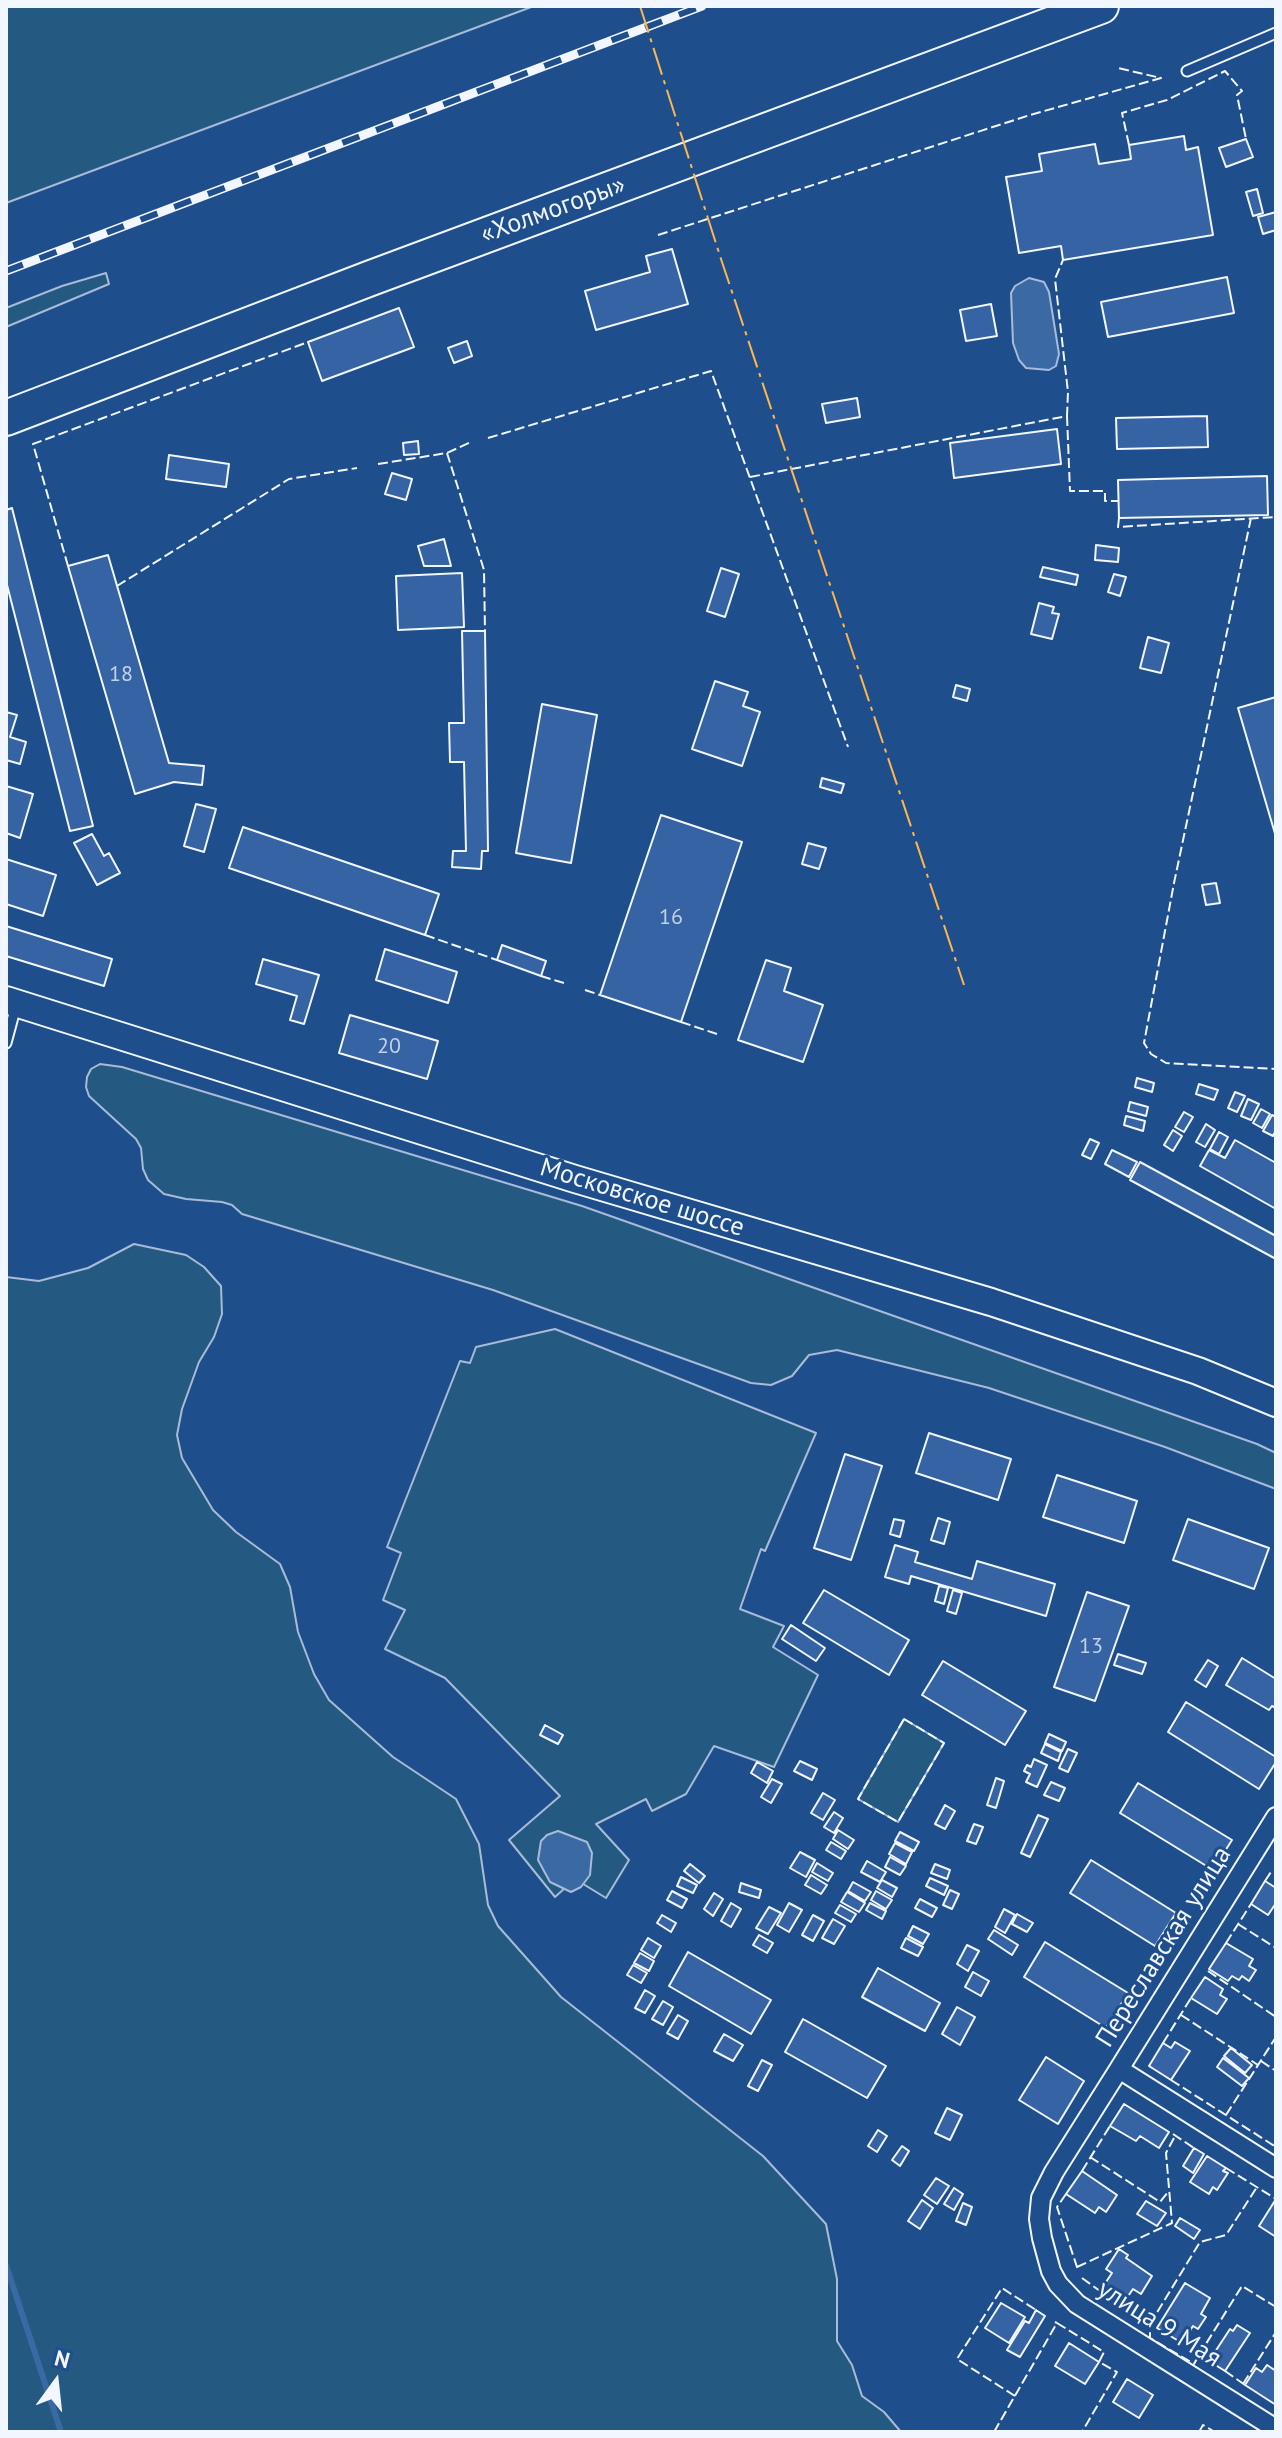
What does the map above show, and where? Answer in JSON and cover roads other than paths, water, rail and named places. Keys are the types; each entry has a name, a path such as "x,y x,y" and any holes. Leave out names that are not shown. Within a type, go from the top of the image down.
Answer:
{"highway":[{"name":"«Холмогоры»","path":"6,418 383,273 1101,6"}],"street":[{"name":"Московское шоссе","path":"12,1001 575,1179 991,1302 1198,1371 1276,1403"},
{"name":"Переславская улица","path":"1276,1817 1119,2069 1276,2168"},
{"name":"улица 9 Мая","path":"1119,2069 1041,2198 1039,2219 1051,2271 1058,2284 1077,2304 1276,2429"}],"lane":[{"path":"1187,71 1276,33"},
{"path":"6,1043 12,1001"}],"waterway":[{"path":"6,2265 61,2432"}],"railway":[{"path":"6,271 702,6"}]}
